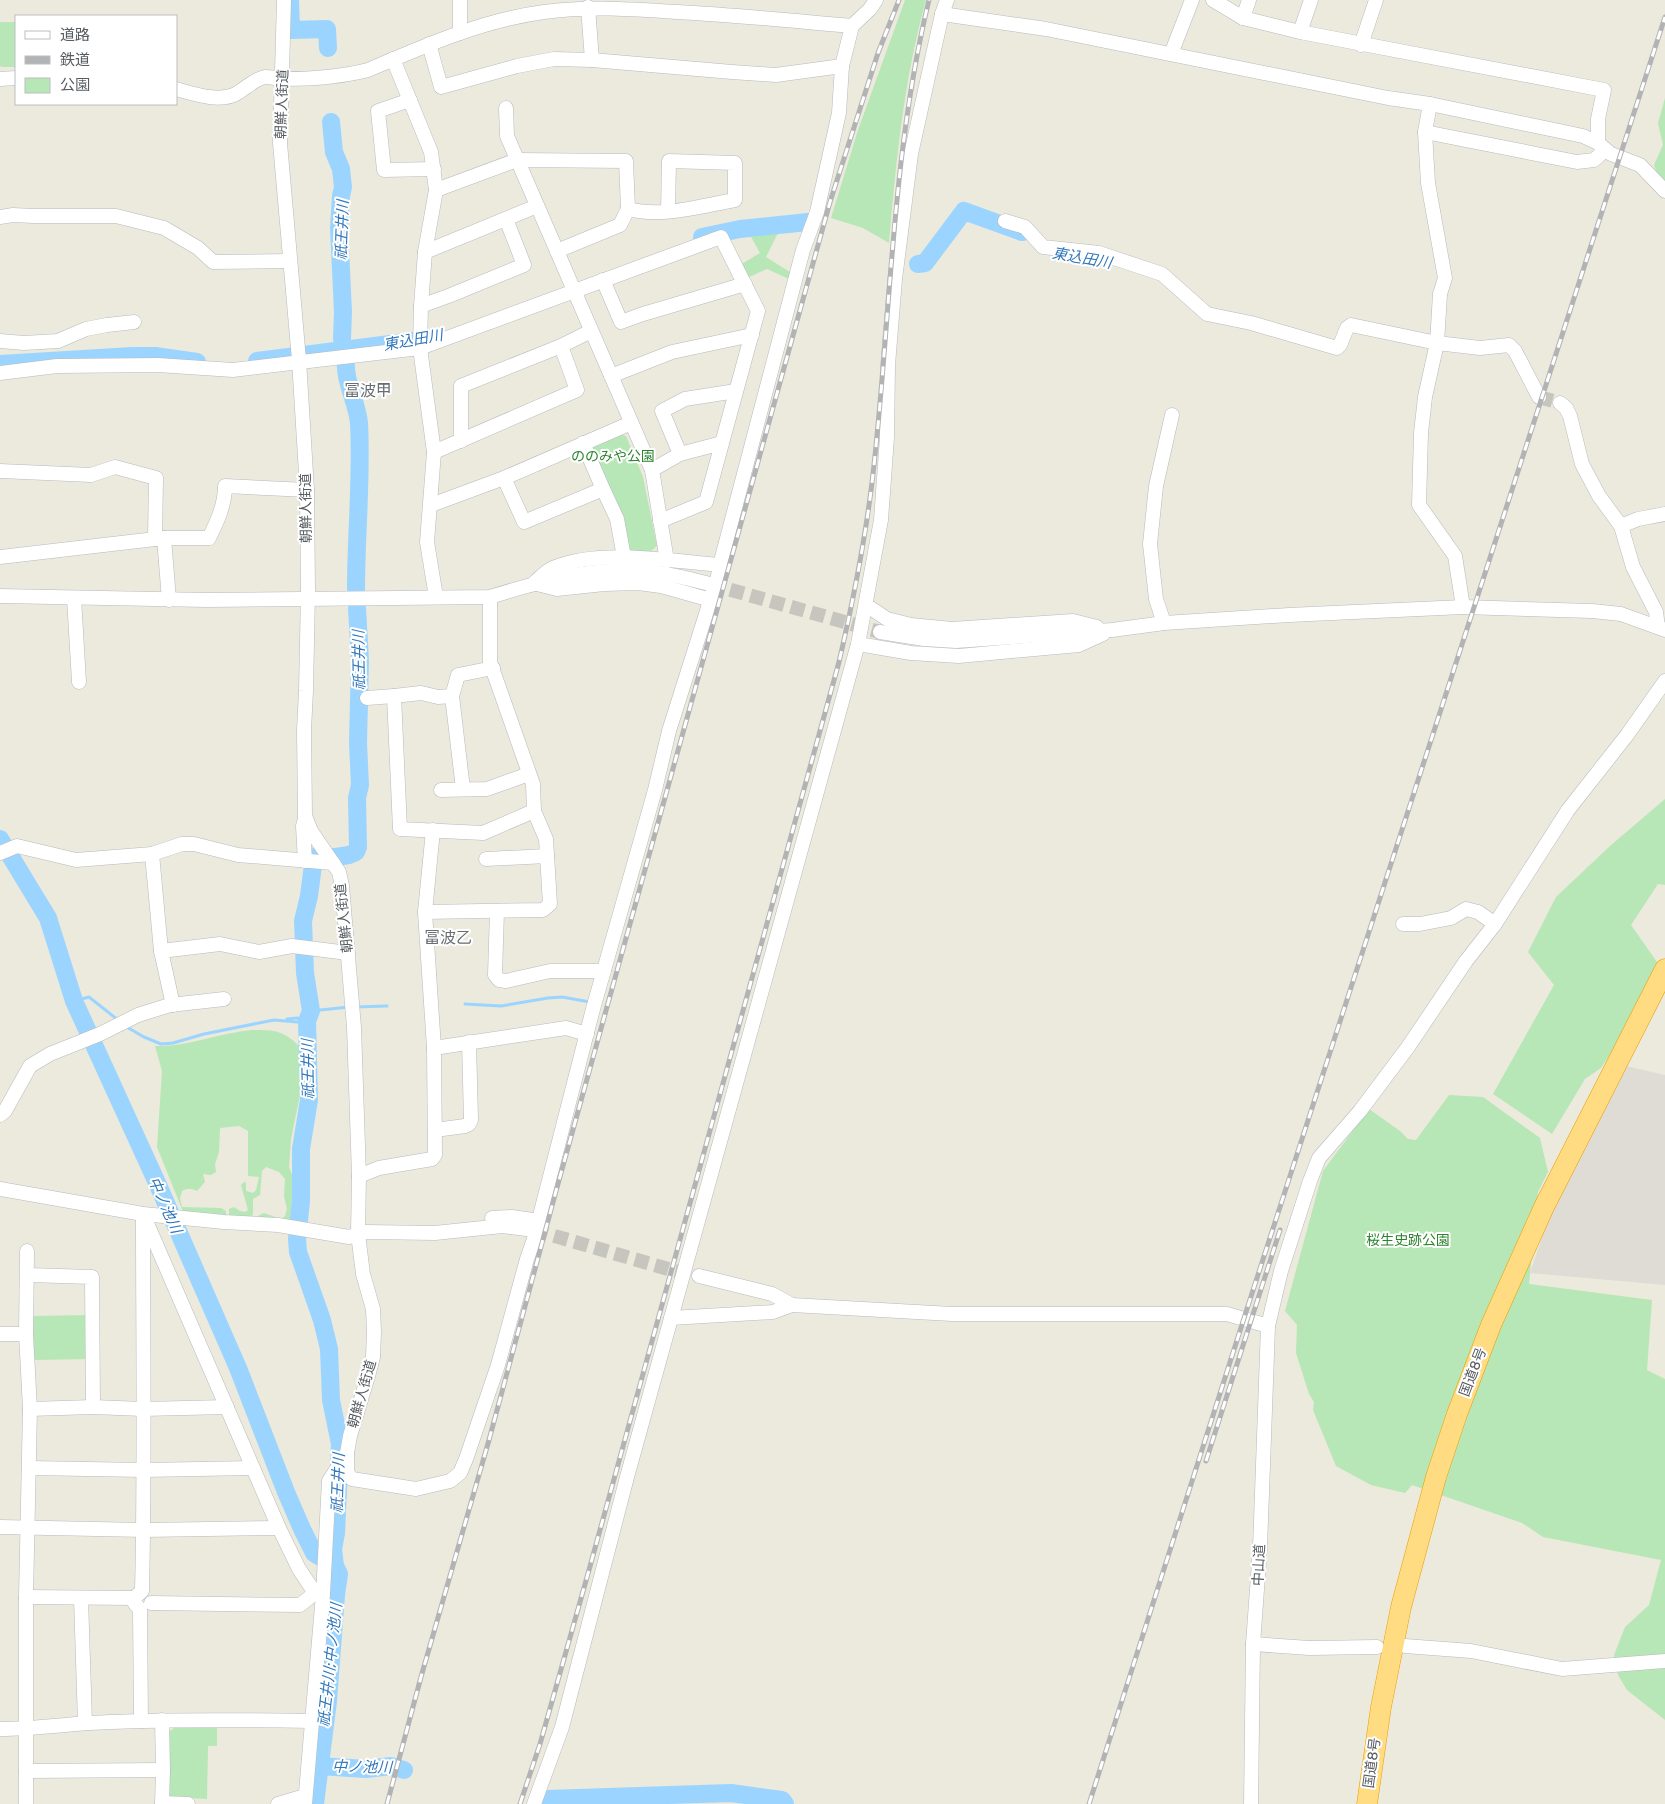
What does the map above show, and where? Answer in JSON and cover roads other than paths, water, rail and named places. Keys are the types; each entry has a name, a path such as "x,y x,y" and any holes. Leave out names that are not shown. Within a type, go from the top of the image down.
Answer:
{"highway":[{"name":"国道8号","path":"1367,1804 1381,1707 1402,1607 1426,1513 1457,1414 1491,1325 1540,1216 1580,1135 1663,980"}],"street":[{"name":"朝鮮人街道","path":"284,0 280,143 299,357 306,490 305,816 311,831 339,872 342,886 354,1027 359,1176 358,1234 363,1274 372,1308 374,1332 373,1357 370,1370 345,1456 328,1481 324,1577 319,1593 313,1721 305,1800"},
{"path":"460,0 460,33"},
{"path":"345,1456 347,1473 352,1479 416,1489 450,1480 460,1473 466,1460 498,1365 670,731 712,600 803,250 817,212 838,113 842,66 852,26 870,9 876,0"},
{"path":"534,1804 562,1727 627,1477 858,644 881,520 887,437 888,365 894,289 909,164 942,14 947,0"},
{"path":"1171,54 1192,0"},
{"path":"1213,0 1243,18 1300,32 1604,90 1598,119 1601,147 1594,160 1577,162 1425,132"},
{"path":"1243,18 1249,0"},
{"path":"1300,32 1311,0"},
{"path":"1361,45 1376,0"},
{"path":"178,90 213,97 230,97 251,83 265,77 283,79 352,74 368,70 460,33 512,18 583,5 635,5 852,26"},
{"path":"583,5 592,60"},
{"path":"942,14 1046,29 1583,136 1601,147 1640,165 1665,191"},
{"path":"430,44 441,87 517,66 554,59 592,60 776,75 842,66"},
{"path":"394,59 431,152 436,190 425,252 420,348 434,452 427,542 436,597"},
{"path":"0,78 15,78"},
{"path":"410,100 378,111 384,170 434,168"},
{"path":"1430,104 1425,132 1428,183 1444,278 1440,294 1437,342 1425,397 1421,433 1419,505 1455,556 1463,607"},
{"path":"506,108 507,136 652,470 667,561"},
{"path":"436,190 517,160 626,161 628,209 620,225 559,256"},
{"path":"628,209 642,213 668,211 735,200 735,163 669,161 668,211"},
{"path":"425,252 538,206"},
{"path":"0,217 13,215 116,216 164,228 198,248 213,262 289,261"},
{"path":"421,306 524,265 506,219"},
{"path":"1005,222 1024,227 1044,247 1099,253 1162,274 1207,314 1251,323 1337,348 1347,328 1351,325 1437,342 1480,348 1509,345 1515,351 1539,397"},
{"path":"0,373 57,366 158,365 233,370 299,357 420,348 721,237 758,311 706,502 660,521"},
{"path":"603,280 622,322 745,284"},
{"path":"0,341 24,343 58,341 86,330 134,322"},
{"path":"461,441 461,386 561,346 591,330"},
{"path":"611,376 672,352 752,334"},
{"path":"434,452 578,390 561,346"},
{"path":"680,454 662,411 685,399 736,391"},
{"path":"1560,403 1566,408 1570,416 1582,464 1600,496 1621,526 1634,567 1662,628"},
{"path":"1164,623 1156,598 1150,544 1156,486 1172,415"},
{"path":"431,505 504,478 631,423"},
{"path":"583,443 617,519 624,557"},
{"path":"652,470 680,454 722,443"},
{"path":"0,471 91,475 115,467 156,478 160,539 169,600"},
{"path":"504,478 524,522 603,489"},
{"path":"0,557 160,539 209,538 219,518 225,495 225,486 306,490"},
{"path":"1621,526 1665,514"},
{"path":"534,583 552,568 582,560 624,557 720,565"},
{"path":"0,596 169,600 490,597 534,583 607,571 670,574 710,584"},
{"path":"534,583 557,589 638,582 661,586 712,600"},
{"path":"425,912 543,910 550,904 546,839 534,811 533,784 490,662 490,597"},
{"path":"74,598 79,682"},
{"path":"866,604 887,619 921,626 952,629 1073,621 1112,630"},
{"path":"880,632 924,639 956,641 1112,630 1164,623 1463,607 1592,611 1621,614 1662,628"},
{"path":"858,644 911,653 959,656 1079,645 1112,630"},
{"path":"463,790 452,696 458,675 492,668"},
{"name":"中山道","path":"1251,1804 1253,1644 1260,1548 1268,1326 1281,1271 1319,1158 1360,1111 1408,1046 1466,961 1495,924 1568,810 1627,735 1665,681"},
{"path":"366,698 421,693 438,697 452,696"},
{"path":"394,696 400,828 483,833 534,811"},
{"path":"441,790 487,789 529,774"},
{"path":"305,816 303,826 310,861"},
{"path":"359,1176 379,1168 432,1159 435,1155 434,1048 425,912 433,830"},
{"path":"0,853 17,846 76,860 152,854 182,844 194,844 238,855 310,861 330,859"},
{"path":"152,854 161,951 173,1005"},
{"path":"486,858 547,856"},
{"path":"1403,924 1420,924 1451,918 1466,909 1478,912 1495,924"},
{"path":"497,911 495,975 499,980 506,981 550,971 604,971"},
{"path":"161,951 220,944 259,952 292,946 348,953"},
{"path":"0,1115 5,1111 30,1066 50,1054 80,1043 138,1015 173,1005 224,999"},
{"path":"434,1048 566,1028 587,1034"},
{"path":"435,1130 465,1126 471,1120 469,1042"},
{"path":"0,1189 148,1215 278,1225 348,1237 366,1232 450,1232 456,1225 482,1218 512,1217 536,1226"},
{"path":"26,1598 300,1605 319,1593 298,1569 279,1528 148,1215"},
{"path":"141,1721 144,1530 143,1410 148,1215"},
{"path":"26,1804 26,1598 30,1409 26,1334 27,1251"},
{"path":"28,1275 92,1277 93,1407"},
{"path":"699,1276 772,1294 792,1305"},
{"path":"672,1318 772,1312 792,1305 933,1314 1227,1314 1268,1326"},
{"path":"0,1334 26,1334"},
{"path":"30,1409 93,1407 143,1410 227,1407"},
{"path":"29,1468 144,1470 253,1468"},
{"path":"0,1527 144,1530 279,1528"},
{"path":"82,1598 85,1723"},
{"path":"1253,1644 1309,1648 1376,1647"},
{"path":"1405,1646 1471,1652 1562,1669 1665,1660"},
{"path":"162,1720 162,1803 188,1804"},
{"path":"0,1729 162,1720 313,1721"},
{"path":"26,1771 163,1770"},
{"path":"278,1804 305,1800"}],"waterway":[{"name":"祇王井川","path":"290,0 291,30 327,29 328,48"},
{"name":"祇王井川","path":"331,122 334,152 341,169 343,187 339,228 343,312 342,339"},
{"name":"東込田川","path":"918,264 925,263 964,211 1022,232"},
{"name":"東込田川","path":"702,237 740,229 808,222"},
{"name":"東込田川","path":"257,361 437,338"},
{"name":"東込田川","path":"0,364 132,356 155,356 197,362"},
{"name":"祇王井川","path":"346,359 347,376 359,423 360,464 356,589"},
{"name":"祇王井川","path":"315,1804 328,1701 339,1574 335,1566 333,1549 336,1533 340,1444 331,1400 329,1349 322,1320 298,1252 297,1239 301,1201 301,1149 309,1100 307,1021 311,1011 305,973 303,921 309,896 314,857 349,855 356,852 358,847 357,798 360,785 358,743 360,661 357,608"},
{"name":"中ノ池川","path":"0,839 48,918 74,1001 158,1185 238,1368 302,1529 314,1553 335,1566"},
{"path":"74,1001 89,997 118,1020"},
{"path":"465,1004 501,1006 562,997 590,1002"},
{"path":"355,1007 387,1006"},
{"path":"311,1011 349,1007"},
{"path":"287,1019 297,1018 303,1020"},
{"path":"125,1026 161,1044 173,1043 204,1034 274,1020 307,1021"},
{"name":"中ノ池川","path":"319,1766 366,1769 391,1766 404,1770"},
{"name":"中ノ池川","path":"547,1799 731,1793 782,1800 785,1804"}],"tunnel":[{"path":"1539,397 1560,403"},
{"path":"710,584 880,632"},
{"path":"534,1230 675,1271 699,1276"}],"railway":[{"path":"387,1804 830,202 878,53 899,0"},
{"path":"520,1804 540,1744 589,1570 839,662 860,564 868,515 880,407 900,173 907,115 929,0"},
{"path":"1089,1804 1246,1312 1665,17"},
{"path":"1206,1461 1280,1230"}],"district":[{"name":"冨波甲","path":"368,390"},
{"name":"冨波乙","path":"448,937"}],"park label":[{"name":"ののみや公園","path":"613,456"},
{"name":"桜生史跡公園","path":"1408,1240"}],"water label":[{"name":"祇王井川;中ノ池川","path":"330,1665"}]}
